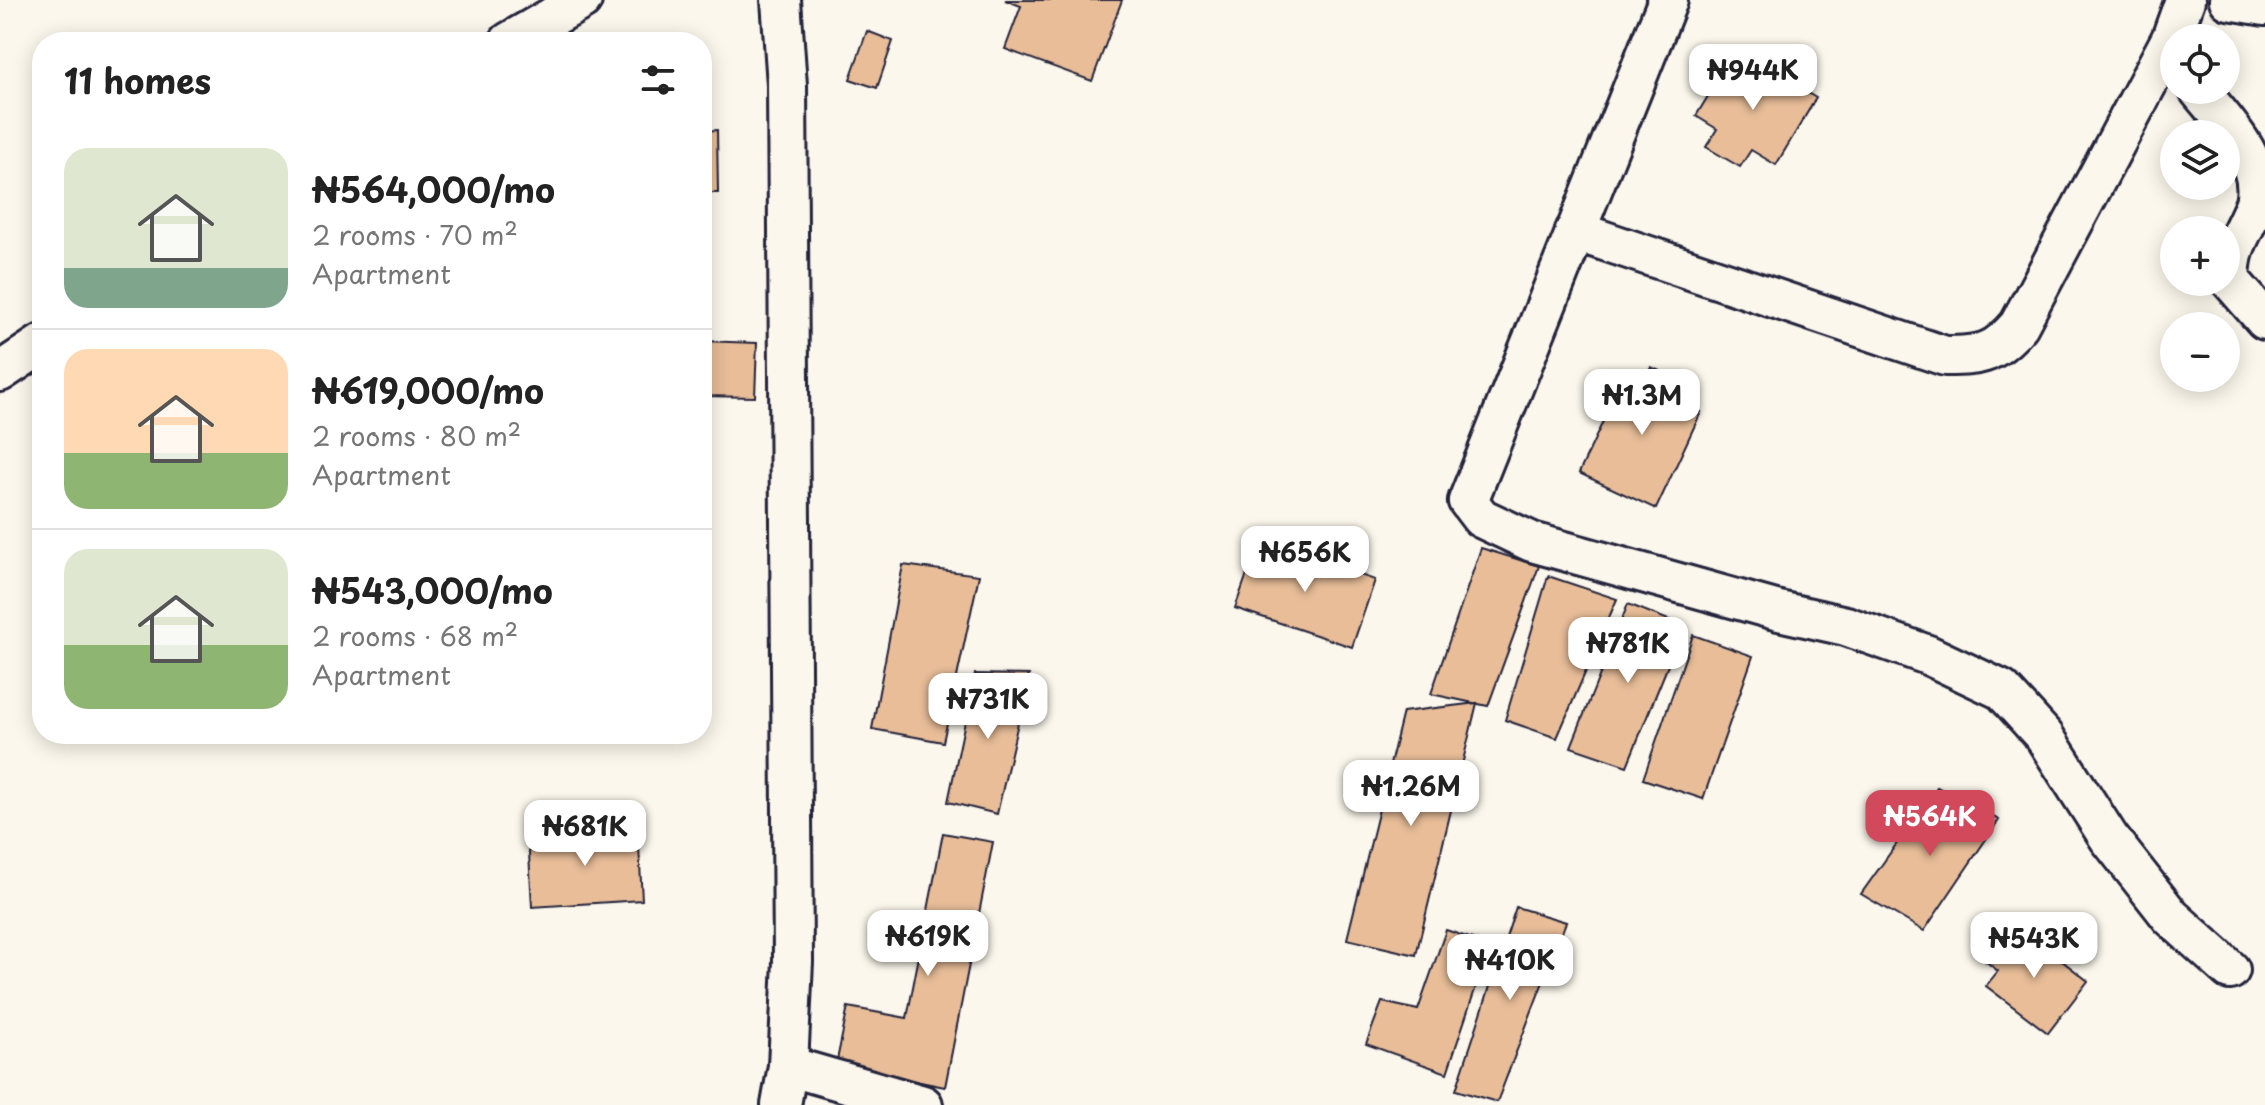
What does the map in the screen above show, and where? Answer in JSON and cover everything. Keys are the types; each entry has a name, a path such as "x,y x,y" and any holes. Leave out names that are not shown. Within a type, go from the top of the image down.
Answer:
{"street":[{"path":"526,32 582,0"},
{"path":"781,0 787,85 793,945 788,1066 781,1105"},
{"path":"1668,0 1468,501 1481,518 1532,542 1779,611 1846,626 1928,655 2002,690 2044,736 2109,838 2171,917 2230,970"},
{"path":"2178,24 2185,0"},
{"path":"2229,0 2265,6"},
{"path":"1575,231 1945,356 1974,356 2000,347 2019,325 2160,67"},
{"path":"2210,104 2250,155 2260,180 2255,203 2231,251 2230,280 2265,320"},
{"path":"0,372 32,351"},
{"path":"788,1066 923,1105"}],"building":[{"path":"1005,0 1122,0 1092,81 1005,49 1021,6"},
{"path":"867,31 893,41 877,88 850,79"},
{"path":"1736,50 1816,98 1776,165 1751,150 1740,167 1706,147 1717,129 1696,116"},
{"path":"712,130 717,130 718,193 712,193"},
{"path":"712,341 757,343 755,397 712,396"},
{"path":"1651,367 1692,386 1684,404 1701,412 1656,509 1579,473 1624,376 1643,385"},
{"path":"1259,540 1375,580 1352,647 1235,608"},
{"path":"1481,548 1539,566 1488,706 1431,694"},
{"path":"903,565 979,575 943,742 872,729"},
{"path":"1548,576 1617,599 1557,738 1505,720"},
{"path":"1628,604 1684,626 1627,766 1571,747"},
{"path":"1693,635 1753,656 1703,799 1643,779"},
{"path":"975,674 1029,675 997,814 948,802"},
{"path":"1477,703 1416,955 1347,939 1403,712"},
{"path":"1937,787 1999,820 1924,931 1861,894"},
{"path":"638,828 642,900 532,907 528,835"},
{"path":"943,833 993,842 945,1087 836,1065 848,1007 907,1018"},
{"path":"1516,907 1566,922 1497,1102 1456,1090"},
{"path":"1446,930 1490,945 1447,1073 1366,1044 1382,1002 1418,1010"},
{"path":"2026,933 2088,981 2048,1033 1986,986 1998,971 1984,960 2003,935 2016,946"}]}
